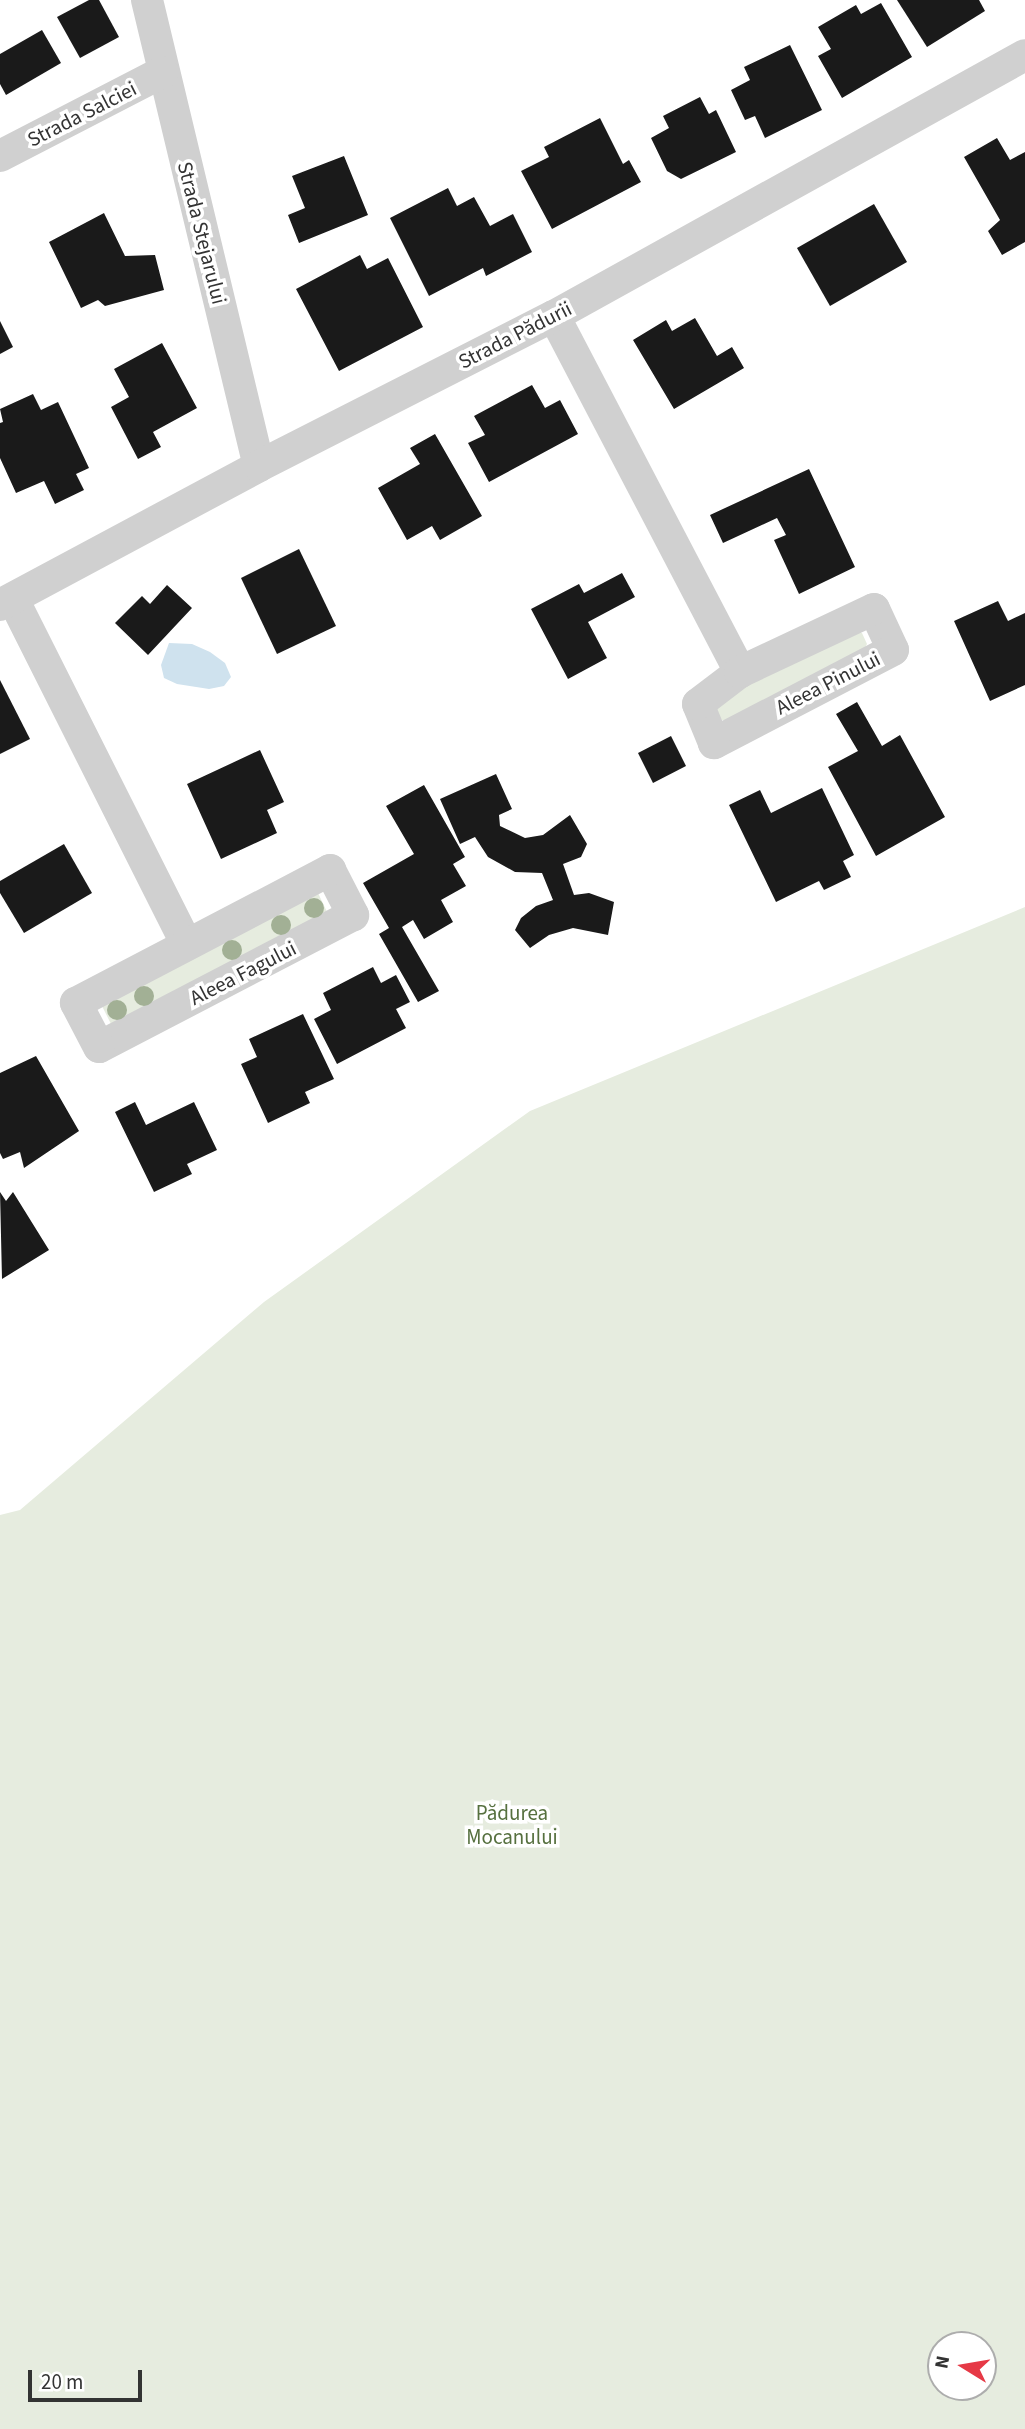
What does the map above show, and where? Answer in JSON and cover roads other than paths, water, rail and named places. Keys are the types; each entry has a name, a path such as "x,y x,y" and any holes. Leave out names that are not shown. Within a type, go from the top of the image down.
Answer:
{"street":[{"name":"Strada Stejarului","path":"147,0 259,466"},
{"name":"Strada Pădurii","path":"6,602 259,466 554,316 1025,55"},
{"name":"Strada Salciei","path":"0,156 163,72"},
{"path":"554,316 740,672"},
{"path":"6,602 187,945"},
{"name":"Aleea Pinului","path":"874,609 893,650 714,743 698,704 740,672 874,609"},
{"name":"Aleea Fagului","path":"330,870 353,915 99,1047 76,1003 187,945 330,870"}],"water":[{"path":"169,643 192,644 210,652 225,663 231,677 224,686 209,689 177,684 164,678 161,665"}],"park label":[{"name":"Pădurea Mocanului","path":"512,1825"}]}
